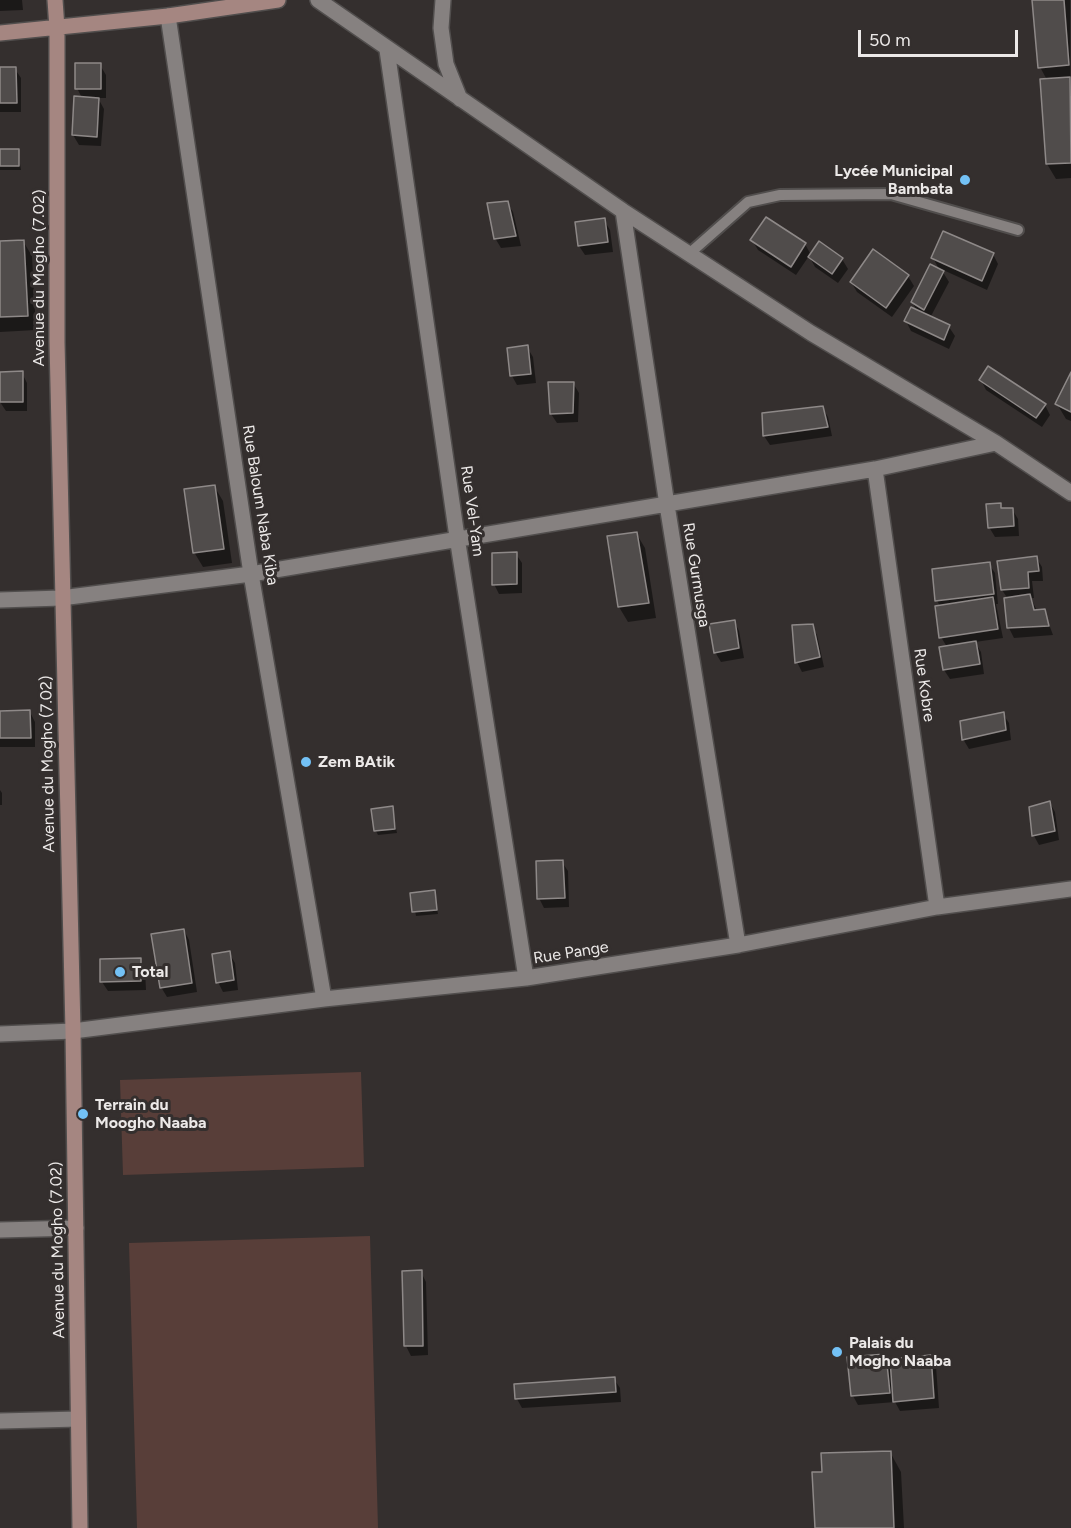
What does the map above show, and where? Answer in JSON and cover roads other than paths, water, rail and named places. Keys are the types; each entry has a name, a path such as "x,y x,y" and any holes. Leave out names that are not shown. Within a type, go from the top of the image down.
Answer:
{"main road":[{"name":"Avenue du Mogho (7.02)","path":"55,0 57,28 57,342 73,1031 80,1528"},
{"path":"0,33 168,16 278,0"}],"street":[{"path":"318,0 387,50 623,210 811,333 996,443 1071,493"},
{"path":"443,0 441,28 446,64 460,99"},
{"name":"Rue Baloum Naba Kiba","path":"168,16 251,574 324,999"},
{"name":"Rue Vel-Yam","path":"387,50 457,537 526,978"},
{"name":"Rue Gurmusga","path":"623,210 667,505 738,945"},
{"path":"0,600 62,598 251,574 457,537 667,505 874,469 996,443"},
{"name":"Rue Kobre","path":"874,469 937,907"},
{"name":"Rue Pange","path":"0,1034 73,1031 324,999 526,978 738,945 937,907 1071,889"},
{"path":"0,1230 75,1228"},
{"path":"0,1421 78,1419"}],"lane":[{"path":"690,253 748,202 780,195 891,194 1018,230"}],"place":[{"name":"Lycée Municipal Bambata","path":"965,180"},
{"name":"Zem BAtik","path":"306,762"},
{"name":"Total","path":"120,972"},
{"name":"Terrain du Moogho Naaba","path":"83,1114"},
{"name":"Palais du Mogho Naaba","path":"837,1352"}]}
